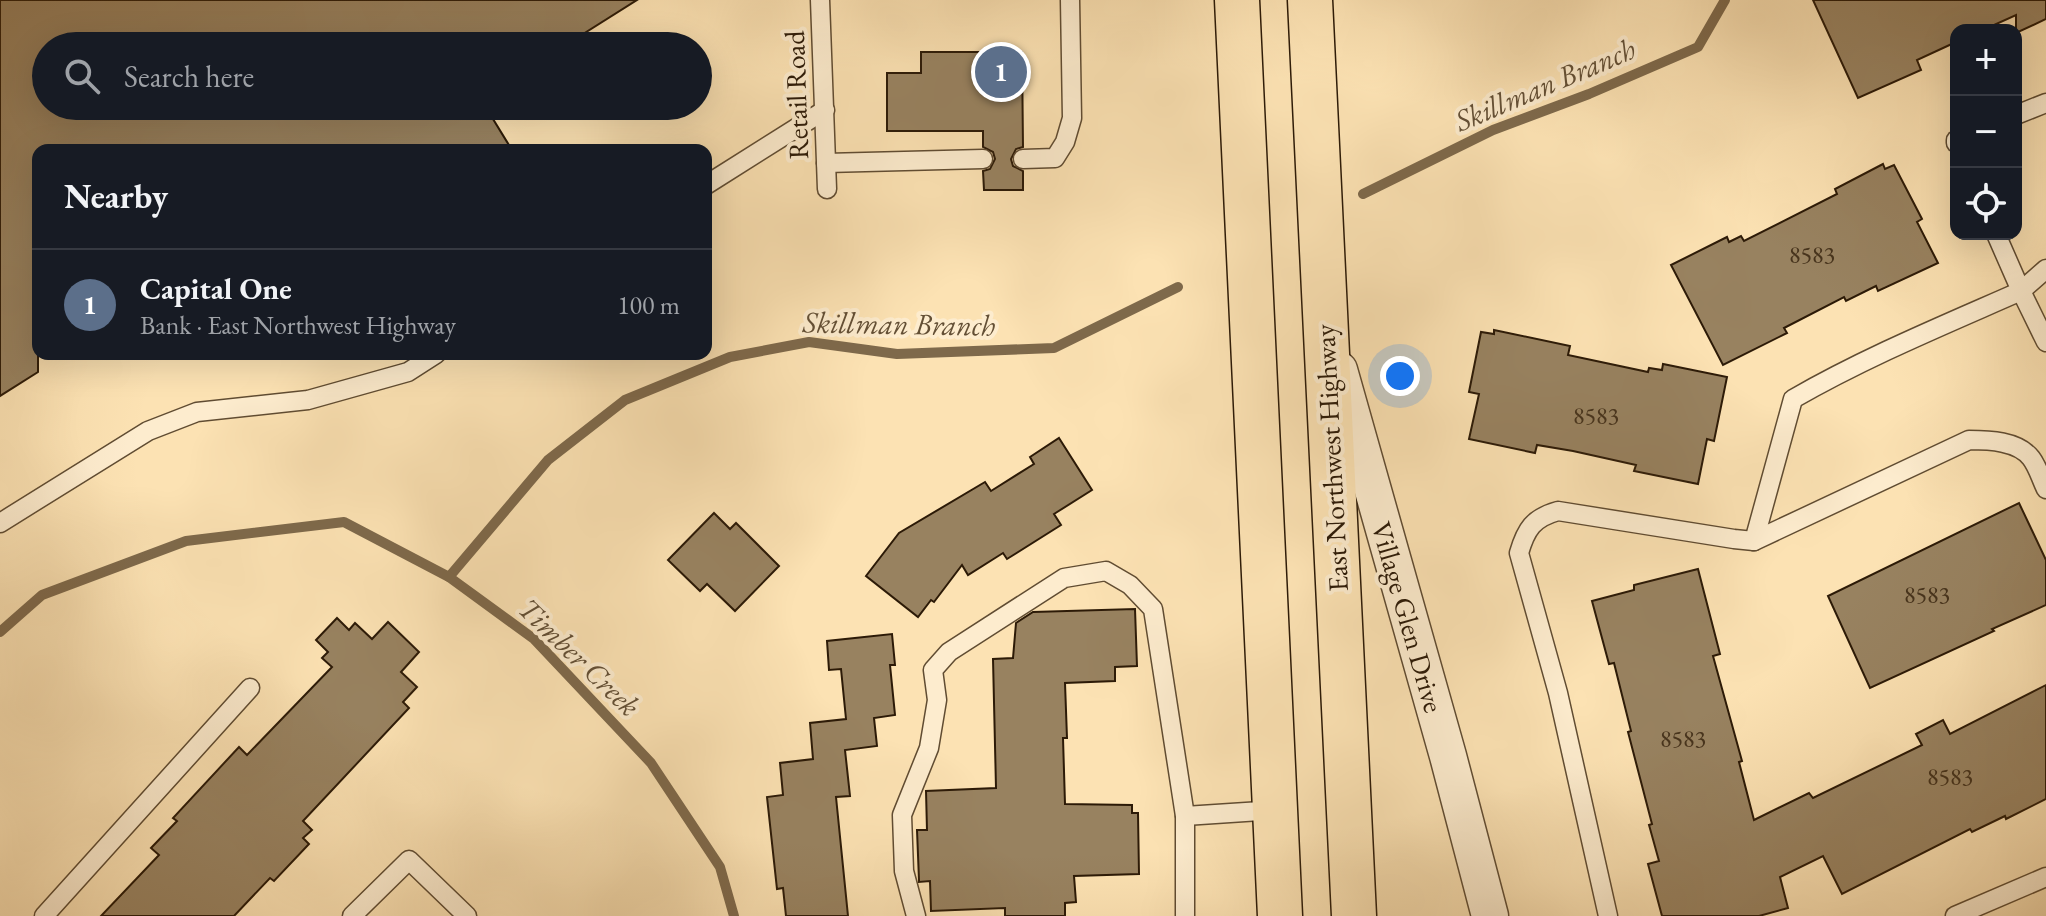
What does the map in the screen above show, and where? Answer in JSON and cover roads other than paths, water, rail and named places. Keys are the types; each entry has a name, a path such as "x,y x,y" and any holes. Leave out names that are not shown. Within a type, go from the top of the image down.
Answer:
{"main road":[{"path":"1237,0 1280,916"},
{"path":"1283,0 1285,33 1313,73"},
{"name":"East Northwest Highway","path":"1310,0 1354,916"}],"street":[{"name":"Village Glen Drive","path":"1324,318 1490,916"}],"lane":[{"name":"Retail Road","path":"820,0 827,189"},
{"path":"1023,159 1055,158 1065,142 1072,118 1070,7"},
{"path":"2022,113 2046,103"},
{"path":"712,181 825,110"},
{"path":"826,163 983,159"},
{"path":"1999,240 2046,342"},
{"path":"1754,541 1793,399 1857,364 2021,291 2046,269"},
{"path":"0,523 148,431 197,412 308,400 408,372 427,360"},
{"path":"1608,916 1558,693 1519,553 1532,524 1544,515 1558,511 1754,541 1969,440 1988,440 2016,447 2031,457 2046,489"},
{"path":"916,916 904,871 902,815 929,748 937,700 933,670 949,652 1064,578 1106,571 1130,585 1153,609 1185,816 1185,916"},
{"path":"44,916 250,688"},
{"path":"1185,816 1275,810"},
{"path":"352,916 409,860 467,916"},
{"path":"1955,916 2046,877"}],"waterway":[{"name":"Skillman Branch","path":"1363,194 1493,130 1589,94 1698,47 1725,0"},
{"name":"Skillman Branch","path":"449,577 548,460 625,400 730,357 809,342 897,354 1054,348 1178,287"},
{"name":"Timber Creek","path":"0,632 42,595 186,541 344,522 449,577 534,639 651,763 720,867 734,916"}],"place":[{"name":"Capital One","path":"1001,72"}]}
